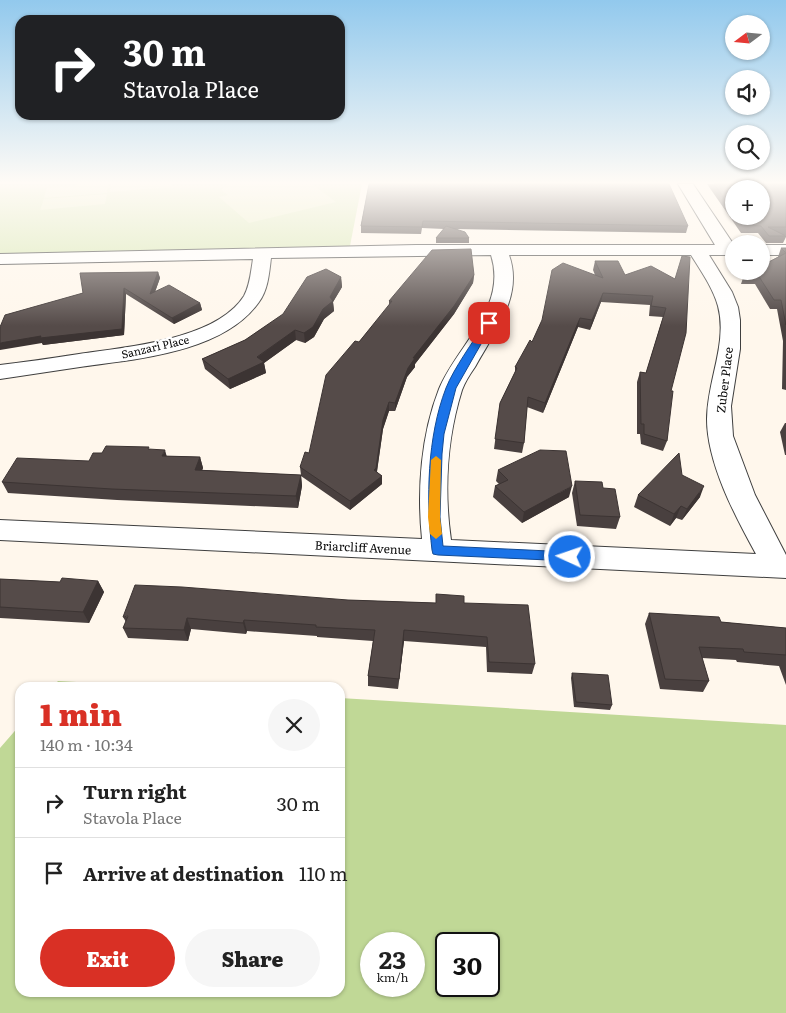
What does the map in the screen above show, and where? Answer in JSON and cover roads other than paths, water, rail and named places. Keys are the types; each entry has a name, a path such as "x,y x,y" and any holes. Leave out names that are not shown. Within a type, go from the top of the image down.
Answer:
{"street":[{"path":"717,231 725,243"},
{"path":"0,259 498,250 725,250"},
{"path":"438,550 434,517 436,454 439,434 451,388 499,306 504,292 506,278 503,262 498,250"},
{"name":"Zuber Place","path":"697,250 728,306 731,324 719,420 727,457 757,532 782,567"},
{"path":"770,250 786,250"},
{"name":"Sanzari Place","path":"0,372 146,351 197,336 225,322 238,313 250,300 257,288 258,253"},
{"name":"Briarcliff Avenue","path":"0,530 782,567"}]}
